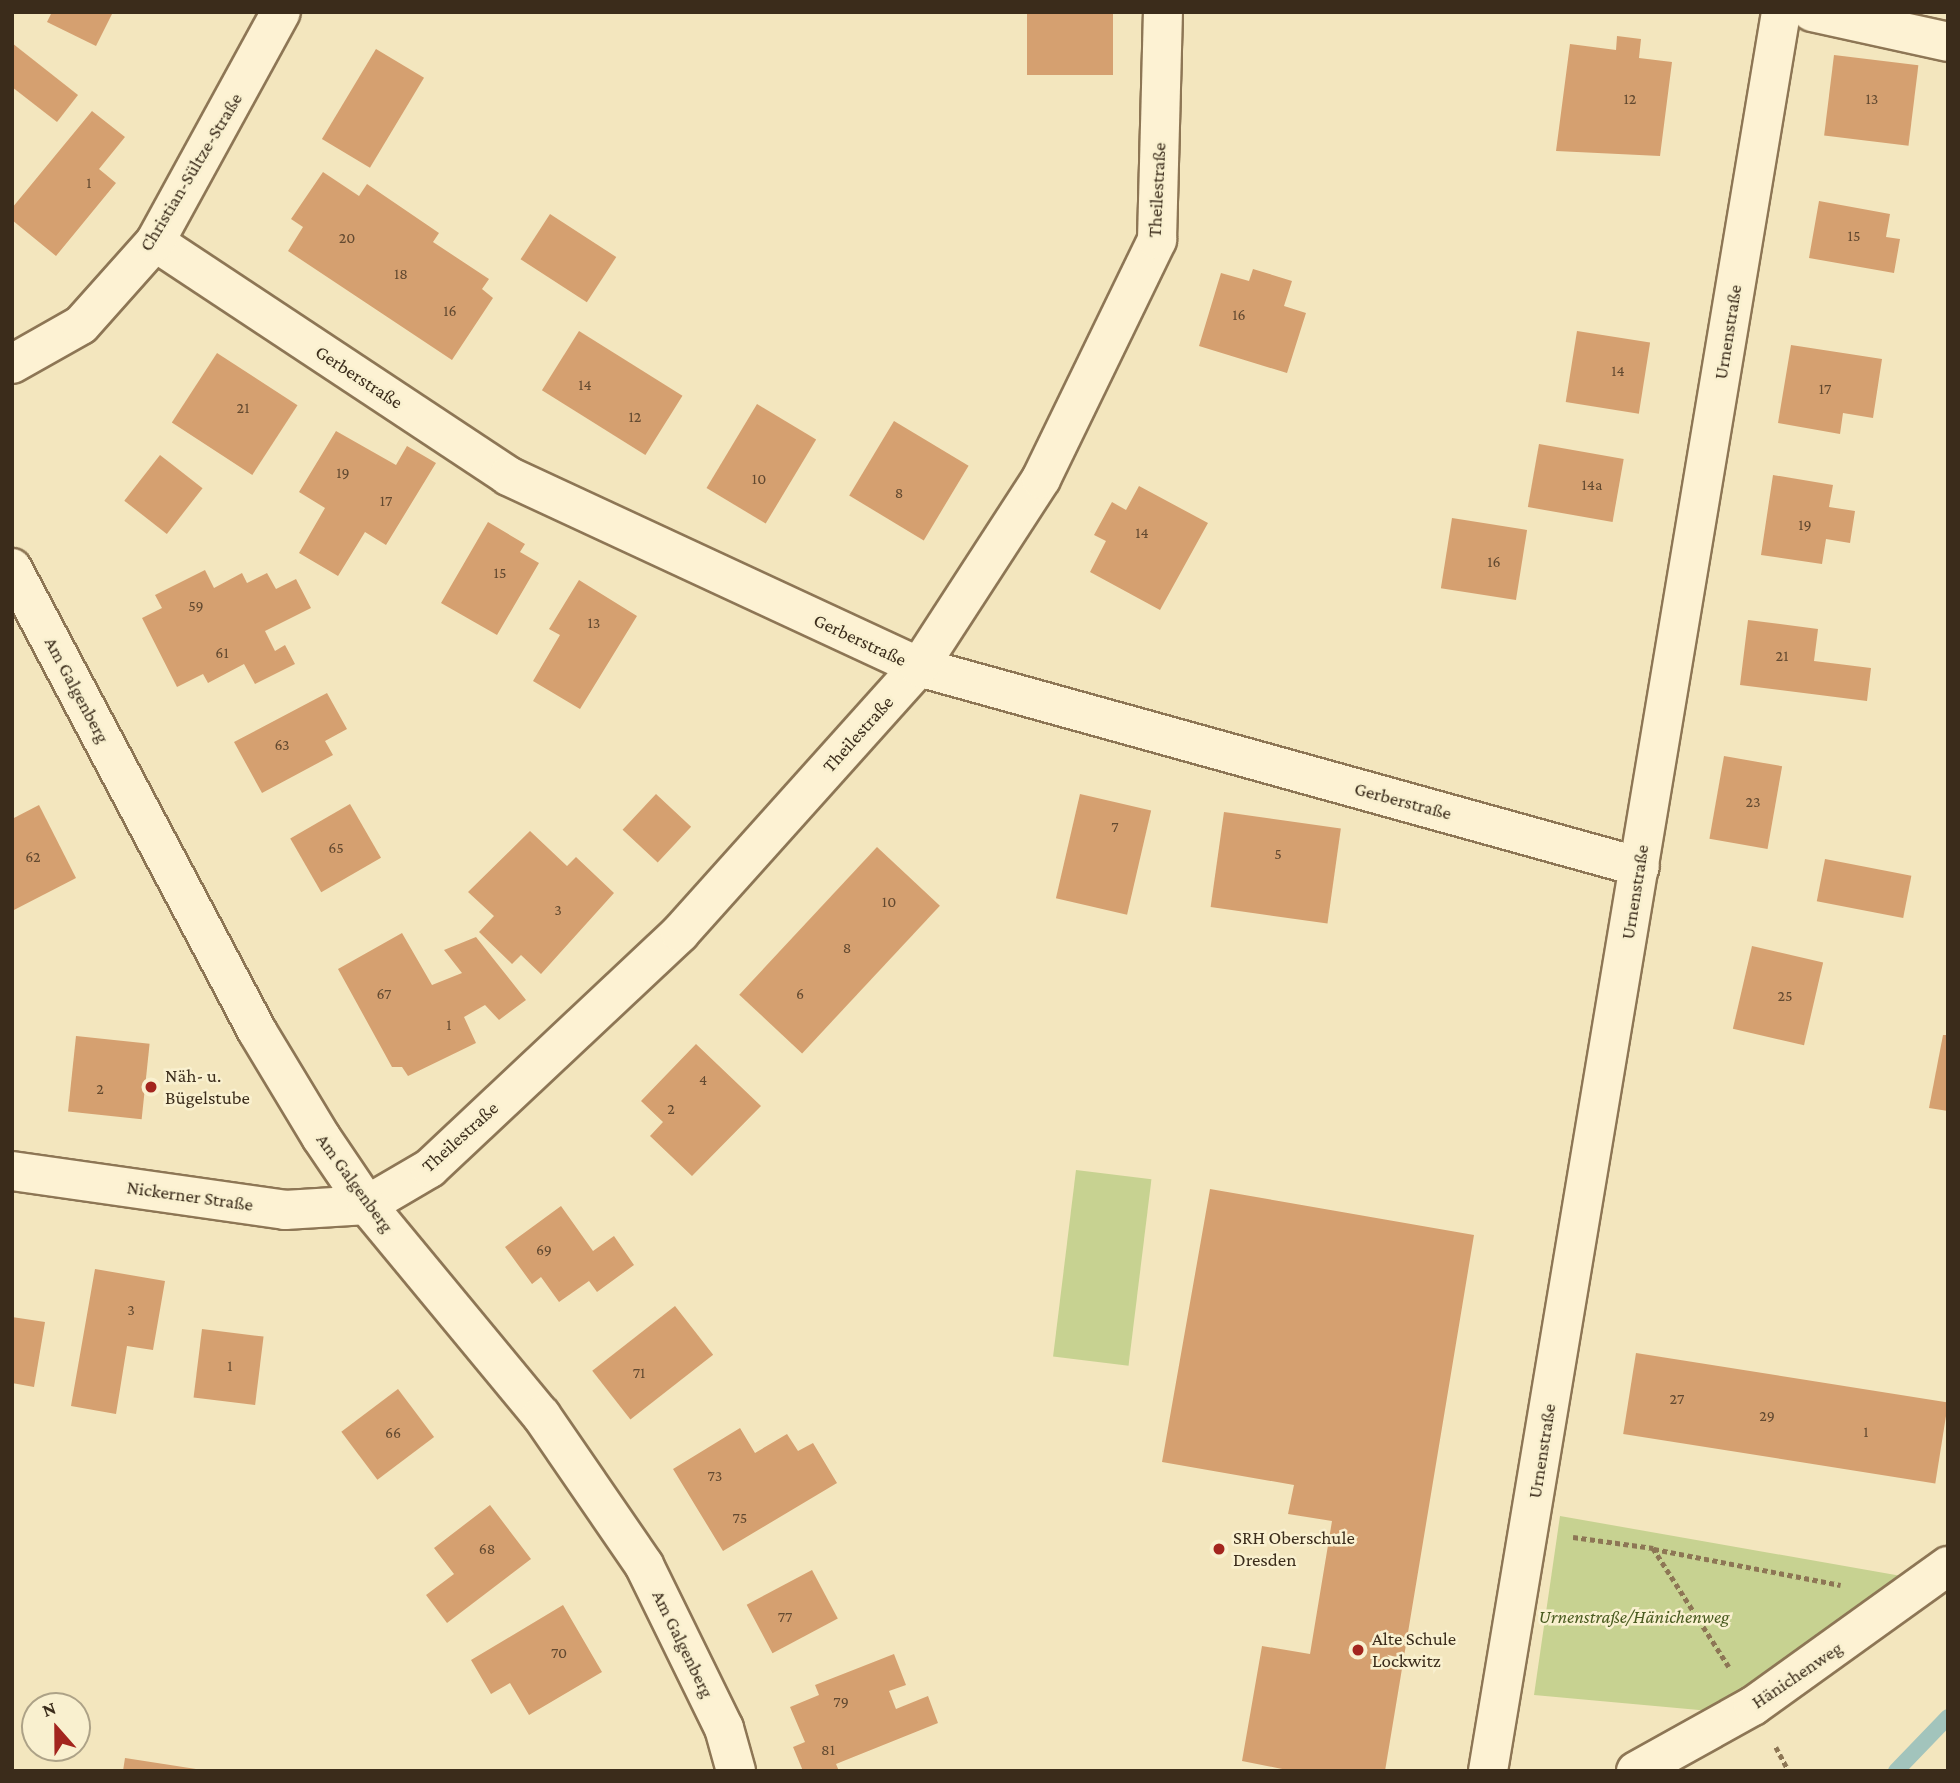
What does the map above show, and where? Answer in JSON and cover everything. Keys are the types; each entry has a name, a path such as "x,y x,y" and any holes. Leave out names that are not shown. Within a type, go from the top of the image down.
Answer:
{"street":[{"name":"Christian-Sültze-Straße","path":"12,364 81,325 155,242 281,12"},
{"name":"Theilestraße","path":"368,1205 430,1168 680,933 919,667 1041,479 1157,240 1163,12"},
{"name":"Urnenstraße","path":"1488,1771 1781,12"},
{"path":"1812,12 1948,42"},
{"name":"Gerberstraße","path":"155,242 508,476 919,667 1640,867"},
{"name":"Am Galgenberg","path":"12,568 257,1031 368,1205 541,1415 644,1565 724,1728 736,1771"},
{"name":"Nickerner Straße","path":"12,1171 285,1210 368,1205"},
{"name":"Hänichenweg","path":"1636,1771 1753,1706 1896,1608 1948,1566"}],"path":[{"path":"1529,1530 1653,1548 1880,1592 1896,1608"},
{"path":"1653,1548 1753,1706"}],"green space":[{"path":"1076,1170 1151,1179 1129,1366 1053,1357"},
{"name":"Urnenstraße/Hänichenweg","path":"1560,1516 1907,1577 1829,1637 1710,1711 1534,1695"}],"building":[{"path":"52,12 113,12 96,46 47,22"},
{"path":"1027,12 1113,12 1113,75 1027,75"},
{"path":"1617,36 1641,39 1639,58 1672,62 1660,156 1556,151 1570,44 1616,50"},
{"path":"12,43 78,95 57,122 12,87"},
{"path":"376,49 424,78 370,168 322,139"},
{"path":"1834,55 1918,65 1908,146 1824,135"},
{"path":"92,111 125,137 99,169 116,183 56,256 12,220 12,208"},
{"path":"323,172 359,196 367,184 439,233 433,242 489,279 482,289 493,298 452,360 288,251 303,227 291,219"},
{"path":"1819,201 1890,214 1886,237 1900,239 1894,273 1809,258"},
{"path":"550,214 616,257 587,302 521,259"},
{"path":"1253,269 1292,281 1284,306 1306,313 1287,373 1199,346 1221,273 1249,281"},
{"path":"579,331 682,396 645,455 542,390"},
{"path":"1577,331 1650,343 1639,414 1566,402"},
{"path":"1791,345 1882,359 1873,418 1843,413 1840,434 1778,423"},
{"path":"217,353 298,405 252,475 172,423"},
{"path":"757,404 816,440 766,524 707,488"},
{"path":"894,421 969,466 924,540 849,496"},
{"path":"336,431 396,465 407,446 436,463 386,545 365,532 338,576 299,553 325,508 299,492"},
{"path":"1539,444 1624,459 1613,522 1528,507"},
{"path":"160,455 203,488 167,534 124,501"},
{"path":"1773,475 1833,485 1829,507 1855,511 1850,543 1826,539 1822,564 1761,555"},
{"path":"1139,486 1208,523 1160,610 1090,572 1106,541 1094,535 1112,502 1126,510"},
{"path":"1452,518 1527,530 1516,600 1441,588"},
{"path":"488,522 525,544 520,552 539,563 497,635 441,603"},
{"path":"205,570 214,588 242,573 247,583 267,573 276,589 296,579 311,608 265,631 275,651 285,645 295,664 255,684 244,664 208,683 203,674 177,687 142,618 162,608 155,595"},
{"path":"579,580 637,616 580,709 533,681 560,635 549,629"},
{"path":"1748,620 1818,629 1814,661 1871,668 1867,701 1740,685"},
{"path":"327,693 347,729 325,741 333,755 262,793 234,742"},
{"path":"1724,756 1782,766 1768,849 1709,839"},
{"path":"656,794 691,827 658,863 623,830"},
{"path":"1080,794 1151,810 1127,915 1056,898"},
{"path":"350,804 381,858 321,892 290,838"},
{"path":"39,805 76,878 12,911 12,819"},
{"path":"1224,812 1341,828 1327,923 1211,907"},
{"path":"530,831 567,866 576,857 614,893 541,974 521,955 512,964 479,932 494,916 468,892"},
{"path":"877,847 940,906 802,1053 739,995"},
{"path":"1825,859 1911,876 1903,918 1817,901"},
{"path":"402,933 432,985 462,973 444,950 476,937 526,1000 499,1020 485,1005 464,1017 476,1043 408,1076 402,1067 392,1067 338,969"},
{"path":"1752,946 1823,962 1804,1045 1733,1029"},
{"path":"1943,1035 1948,1035 1948,1111 1929,1108"},
{"path":"76,1036 150,1044 142,1119 68,1112"},
{"path":"696,1044 761,1106 692,1176 650,1136 663,1122 641,1101"},
{"path":"1210,1189 1474,1235 1385,1771 1292,1771 1242,1761 1262,1646 1310,1654 1332,1521 1288,1514 1294,1485 1162,1462"},
{"path":"561,1206 593,1251 614,1236 634,1265 597,1292 589,1281 559,1302 541,1277 532,1284 505,1247"},
{"path":"95,1269 165,1281 153,1350 127,1346 116,1414 71,1406"},
{"path":"675,1306 713,1355 630,1420 592,1371"},
{"path":"12,1317 45,1322 34,1387 12,1383"},
{"path":"202,1329 264,1337 255,1405 194,1397"},
{"path":"1636,1353 1948,1402 1935,1483 1623,1434"},
{"path":"398,1389 434,1437 377,1480 341,1432"},
{"path":"740,1428 755,1453 787,1434 798,1451 813,1443 837,1483 723,1551 673,1469"},
{"path":"490,1505 531,1559 447,1623 426,1595 454,1574 434,1548"},
{"path":"812,1570 838,1619 772,1653 747,1605"},
{"path":"563,1605 602,1672 529,1715 510,1683 491,1694 471,1660"},
{"path":"894,1654 906,1685 889,1691 896,1709 928,1696 938,1723 836,1764 839,1771 803,1771 793,1747 805,1742 790,1707 819,1695 815,1685"},
{"path":"125,1758 196,1769 196,1771 123,1771"}],"waterway":[{"path":"1896,1771 1948,1717"}],"place":[{"name":"Näh- u. Bügelstube","path":"151,1087"},
{"name":"SRH Oberschule Dresden","path":"1219,1549"},
{"name":"Alte Schule Lockwitz","path":"1358,1650"}]}
